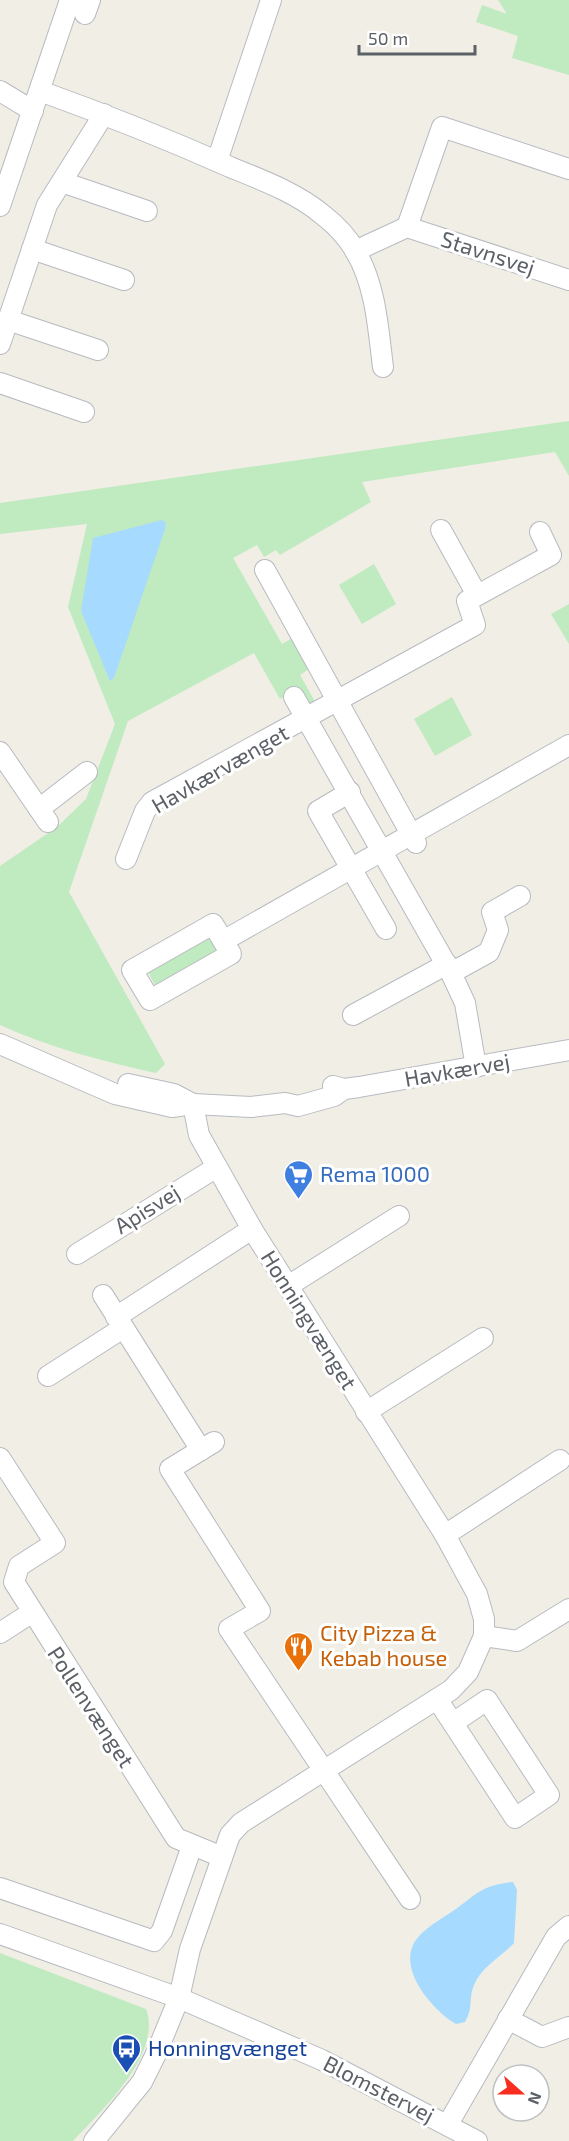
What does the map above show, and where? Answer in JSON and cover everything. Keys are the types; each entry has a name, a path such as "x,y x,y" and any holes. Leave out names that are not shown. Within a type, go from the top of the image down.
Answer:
{"street":[{"path":"0,206 70,0"},
{"path":"217,161 259,42 259,33 271,0"},
{"path":"0,91 33,111"},
{"path":"40,91 104,114 217,161 303,201 341,231 355,251 373,292 383,367"},
{"path":"0,344 47,205 104,114"},
{"path":"355,251 407,227 442,127 569,169"},
{"path":"62,182 147,211"},
{"name":"Stavnsvej","path":"407,227 569,280"},
{"path":"32,249 124,280"},
{"path":"8,320 98,350"},
{"path":"0,383 84,412"},
{"path":"441,530 477,595 551,555 540,532"},
{"path":"265,570 415,839"},
{"name":"Havkærvænget","path":"126,859 145,811 152,802 475,626 467,601 477,595"},
{"name":"Havkærvænget","path":"294,697 449,969 465,1003 476,1066"},
{"path":"223,941 382,850 415,839 569,745"},
{"path":"0,752 43,815 87,772"},
{"path":"350,792 318,811 386,929"},
{"path":"353,1015 489,952 498,930 492,912 520,896"},
{"path":"213,924 223,941 231,954 150,1000 132,969 213,924"},
{"name":"Havkærvej","path":"0,1044 115,1094 171,1107 193,1104 250,1107 285,1103 298,1106 334,1096 344,1089 569,1050"},
{"name":"Honningvænget","path":"193,1104 199,1135 252,1229 444,1535 477,1594 484,1619 484,1636"},
{"name":"Apisvej","path":"77,1254 217,1167"},
{"path":"288,1286 399,1216"},
{"name":"Honningvænget","path":"120,1322 252,1229"},
{"path":"103,1295 208,1446 170,1469 260,1611 230,1629 410,1899"},
{"path":"48,1376 120,1322"},
{"name":"Honningvænget","path":"366,1412 483,1338"},
{"name":"Pollenvænget","path":"0,1458 55,1543 19,1566 14,1582 31,1613 176,1838 222,1857"},
{"path":"444,1535 560,1460"},
{"path":"94,2141 142,2082 179,1998 190,1949 230,1835 241,1823 437,1699 468,1672 484,1636 517,1641 569,1609"},
{"path":"0,1633 31,1613"},
{"path":"437,1699 515,1818 549,1795 487,1700 453,1723"},
{"path":"0,1888 154,1941 162,1931 192,1846"},
{"path":"448,2124 556,1937 569,1926"},
{"name":"Blomstervej","path":"0,1934 179,1998 322,2060 477,2141"},
{"path":"508,2019 543,2037 569,2026"}],"green space":[{"path":"498,0 569,0 569,75 512,58 518,36 476,22 482,5 507,14"},
{"path":"569,421 569,476 555,452 362,482 371,502 280,555 276,550 264,557 257,545 233,558 282,644 294,637 312,667 300,675 317,705 310,705 297,689 280,699 254,653 128,721 69,892 165,1064 156,1073 96,1059 0,1025 0,866 57,827 86,799 115,724 68,607 87,524 0,534 0,503"},
{"path":"374,564 396,604 362,624 339,585"},
{"path":"569,604 569,644 551,614"},
{"path":"452,697 472,735 435,756 414,719"},
{"path":"211,931 222,950 156,987 146,968"},
{"path":"0,1953 146,2009 149,2026 146,2044 138,2063 113,2098 73,2141 0,2141"}],"water":[{"path":"162,520 166,523 165,529 114,678 110,681 81,611 93,538"},
{"path":"513,1882 517,1890 514,1943 486,1967 477,1979 472,1990 468,2016 465,2022 456,2024 429,2001 415,1979 410,1956 413,1945 426,1929 476,1894 488,1887"}],"place":[{"name":"Rema 1000","path":"299,1200"},
{"name":"City Pizza & Kebab house","path":"299,1672"},
{"name":"Honningvænget","path":"127,2074"}]}
